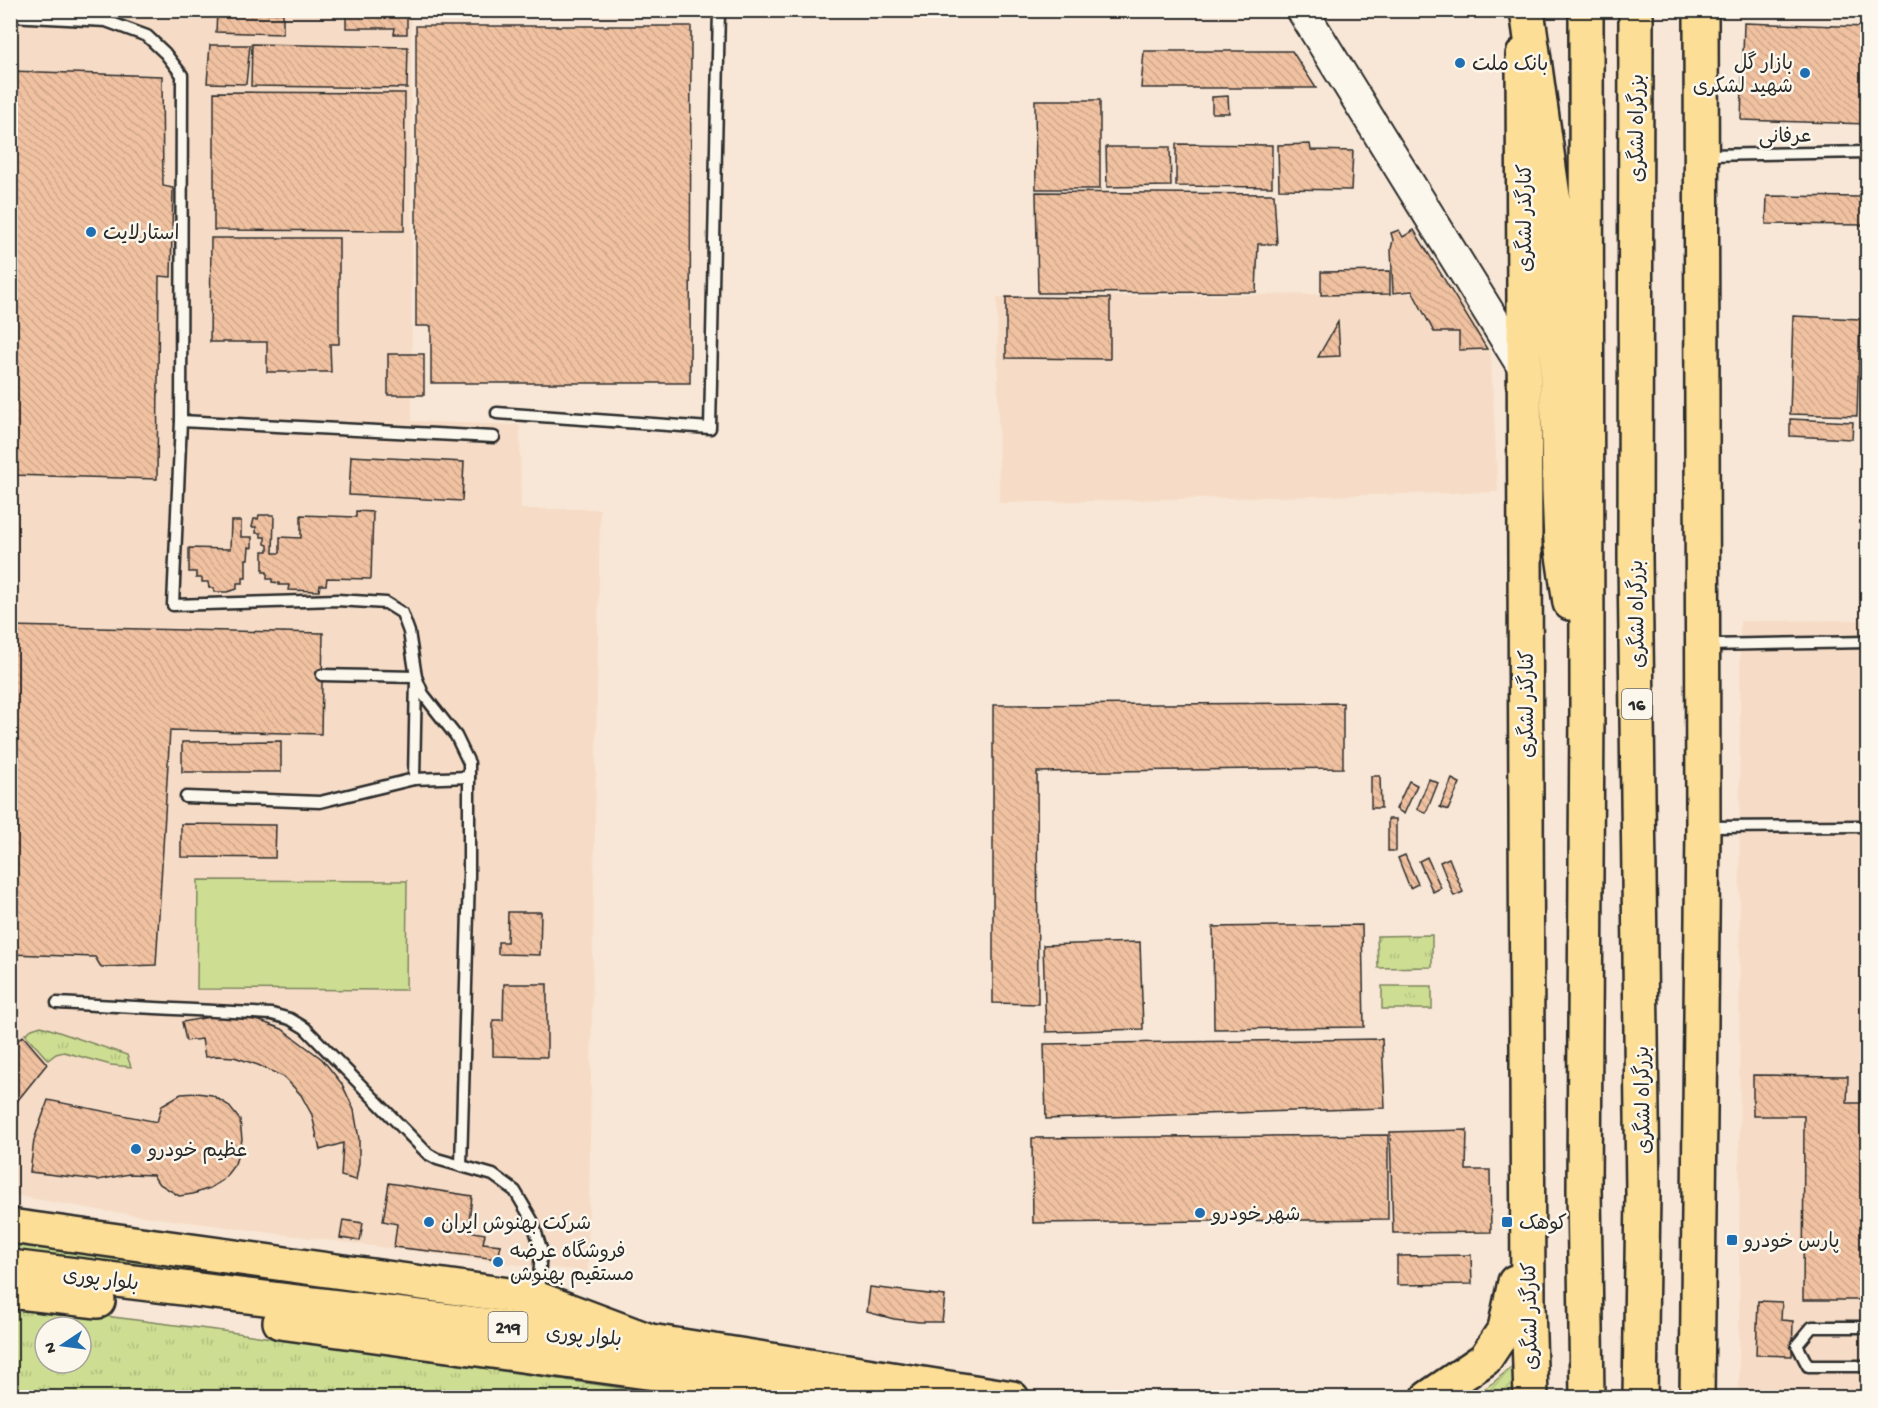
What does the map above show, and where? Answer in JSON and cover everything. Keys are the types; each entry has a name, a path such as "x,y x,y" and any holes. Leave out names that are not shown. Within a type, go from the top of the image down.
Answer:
{"main road":[{"name":"کنارگذر لشگری","path":"1525,10 1524,369 1528,1306 1531,1398"},
{"path":"1525,10 1554,203 1557,437 1561,542 1587,707"},
{"path":"1586,10 1587,707 1584,1189 1587,1398"},
{"name":"بزرگراه لشگری","path":"1636,10 1635,558 1644,1193 1640,1398"},
{"path":"1697,1398 1703,827 1701,10"},
{"path":"1428,1398 1485,1359 1505,1329 1528,1216"},
{"path":"10,1226 538,1299 650,1341"},
{"name":"بلوار پوری","path":"10,1267 534,1331 650,1341 1012,1398"},
{"name":"بلوار پوری","path":"10,1291 223,1315 838,1398"}],"street":[{"path":"1302,10 1524,369"}],"lane":[{"path":"497,413 710,428 719,10"},
{"path":"10,16 106,21 147,36 165,53 182,75 181,421 172,606 337,600 386,603 402,613 409,632 416,677 414,779"},
{"name":"عرفانی","path":"1702,155 1868,152"},
{"path":"181,421 495,437"},
{"path":"1703,645 1868,642"},
{"path":"322,675 416,677"},
{"path":"416,677 423,694 456,736 469,763 469,874 461,1166"},
{"path":"186,797 320,802 414,779 469,777"},
{"path":"1703,827 1868,826"},
{"path":"57,1003 272,1014 290,1019 305,1028 428,1154 437,1159 494,1175 515,1191 532,1220 541,1250 538,1299"},
{"path":"1868,1327 1812,1327 1797,1345 1808,1366 1868,1366"}],"shaded area":[{"path":"10,11 411,11 412,421 520,425 521,509 600,509 588,1271 526,1266 104,1211 11,1195"},
{"path":"1460,293 1491,356 1498,492 999,503 997,297"},
{"path":"1867,620 1867,1397 1739,1398 1740,621"}],"green space":[{"path":"198,880 407,881 406,990 197,989"},
{"path":"1432,935 1432,967 1378,968 1377,936"},
{"path":"1382,986 1432,986 1432,1009 1382,1009"},
{"path":"41,1026 127,1055 131,1067 111,1065 64,1052 48,1060 25,1034"},
{"path":"11,1239 462,1301 486,1316 11,1260"},
{"path":"10,1304 223,1331 684,1397 11,1397"},
{"path":"1516,1363 1516,1397 1471,1398 1494,1382"}],"building":[{"path":"217,11 283,13 283,34 216,32"},
{"path":"346,14 407,15 407,34 394,34 395,28 346,28"},
{"name":"بازار گل شهید لشکری","path":"1744,23 1868,27 1868,124 1741,120"},
{"path":"416,26 691,26 690,383 431,383 431,326 416,326"},
{"path":"252,44 408,47 407,88 251,86"},
{"path":"210,45 250,45 246,84 207,83"},
{"path":"1144,51 1292,51 1316,88 1141,88"},
{"name":"استارلایت","path":"10,71 162,76 163,186 173,188 171,277 159,276 157,479 10,475"},
{"path":"214,92 405,93 404,231 214,230"},
{"path":"1228,96 1229,113 1212,113 1212,97"},
{"path":"1035,100 1100,100 1100,189 1036,189"},
{"path":"1176,144 1272,145 1272,187 1176,186"},
{"path":"1310,144 1311,150 1353,151 1351,190 1279,189 1278,145"},
{"path":"1106,147 1170,147 1171,186 1107,187"},
{"path":"1036,192 1274,194 1277,244 1258,244 1256,292 1038,293"},
{"path":"1767,196 1866,197 1865,225 1766,224"},
{"path":"1399,230 1403,237 1414,230 1487,349 1459,350 1459,332 1434,332 1412,291 1393,293 1391,233"},
{"path":"211,238 339,238 339,344 330,344 331,372 267,372 267,342 210,342"},
{"path":"1390,271 1390,294 1321,295 1321,272"},
{"path":"1006,297 1110,298 1110,359 1006,358"},
{"path":"1793,316 1860,319 1857,416 1790,414"},
{"path":"1338,322 1340,356 1318,357"},
{"path":"388,354 424,354 424,395 388,395"},
{"path":"1790,419 1853,422 1852,439 1790,436"},
{"path":"351,456 464,462 462,501 349,495"},
{"path":"356,511 373,512 371,579 327,578 326,585 320,585 319,591 288,590 289,585 279,585 279,583 272,582 272,579 267,579 267,572 263,572 263,551 268,551 268,545 265,544 265,537 261,537 261,533 256,533 256,527 252,527 254,519 258,519 259,515 274,515 273,553 280,553 280,537 301,538 301,515 356,517"},
{"path":"231,521 241,521 241,537 252,537 252,548 249,547 248,559 246,559 246,578 243,578 243,583 237,583 237,589 214,592 214,588 209,588 208,582 202,582 202,578 196,578 196,572 189,572 189,548 230,549"},
{"path":"10,626 323,633 321,734 170,730 156,965 101,967 95,957 10,954"},
{"path":"1343,703 1343,768 1037,772 1038,1004 993,1003 993,705"},
{"path":"281,741 281,772 182,772 182,742"},
{"path":"1371,776 1380,776 1381,808 1371,808"},
{"path":"1429,779 1438,783 1426,813 1417,809"},
{"path":"1452,779 1460,783 1448,810 1440,807"},
{"path":"1409,781 1417,785 1404,814 1396,809"},
{"path":"1388,819 1396,819 1396,851 1388,851"},
{"path":"181,824 276,825 275,858 181,857"},
{"path":"1405,855 1418,884 1410,888 1398,858"},
{"path":"1427,857 1441,888 1433,892 1419,861"},
{"path":"1449,858 1463,892 1454,896 1440,862"},
{"path":"508,912 541,912 540,955 498,954 498,942 507,942"},
{"path":"1362,925 1364,1027 1214,1029 1213,927"},
{"path":"1140,942 1143,1029 1046,1032 1043,945"},
{"path":"504,984 547,984 547,1057 493,1056 493,1020 503,1020"},
{"path":"215,1016 238,1016 282,1029 322,1059 342,1084 354,1110 359,1139 356,1180 341,1176 343,1143 320,1150 312,1115 301,1095 284,1077 234,1057 205,1057 202,1039 186,1041 182,1022"},
{"path":"23,1036 47,1064 18,1100 10,1118 10,1047"},
{"path":"1382,1039 1385,1108 1046,1119 1044,1044"},
{"path":"1753,1075 1848,1076 1847,1103 1868,1103 1868,1300 1803,1300 1804,1116 1753,1116"},
{"name":"عظیم خودرو","path":"181,1094 212,1095 228,1105 240,1120 242,1140 235,1164 223,1180 210,1188 179,1196 158,1183 153,1175 129,1174 98,1180 30,1172 34,1140 48,1100 157,1122 162,1105"},
{"path":"1467,1130 1466,1170 1490,1170 1491,1232 1393,1233 1390,1132"},
{"path":"1388,1135 1388,1219 1033,1223 1032,1138"},
{"name":"شرکت بهنوش ایران","path":"389,1183 472,1196 468,1231 485,1234 483,1243 501,1245 498,1259 394,1247 397,1224 383,1221"},
{"path":"343,1220 363,1223 360,1241 340,1238"},
{"path":"1471,1255 1472,1284 1397,1285 1397,1256"},
{"path":"870,1287 945,1296 942,1322 894,1319 867,1312"},
{"path":"1758,1301 1782,1302 1781,1320 1793,1321 1792,1356 1756,1355"},
{"path":"1747,1391 1766,1392 1766,1398 1746,1398"}],"place":[{"name":"بانک ملت","path":"1460,63"},
{"name":"بازار گل شهید لشکری","path":"1805,73"},
{"name":"استارلایت","path":"91,232"},
{"name":"عظیم خودرو","path":"136,1149"},
{"name":"شهر خودرو","path":"1200,1213"},
{"name":"شرکت بهنوش ایران","path":"429,1222"},
{"name":"کوهک","path":"1507,1222"},
{"name":"پارس خودرو","path":"1732,1240"},
{"name":"فروشگاه عرضه مستقیم بهنوش","path":"498,1262"}]}
